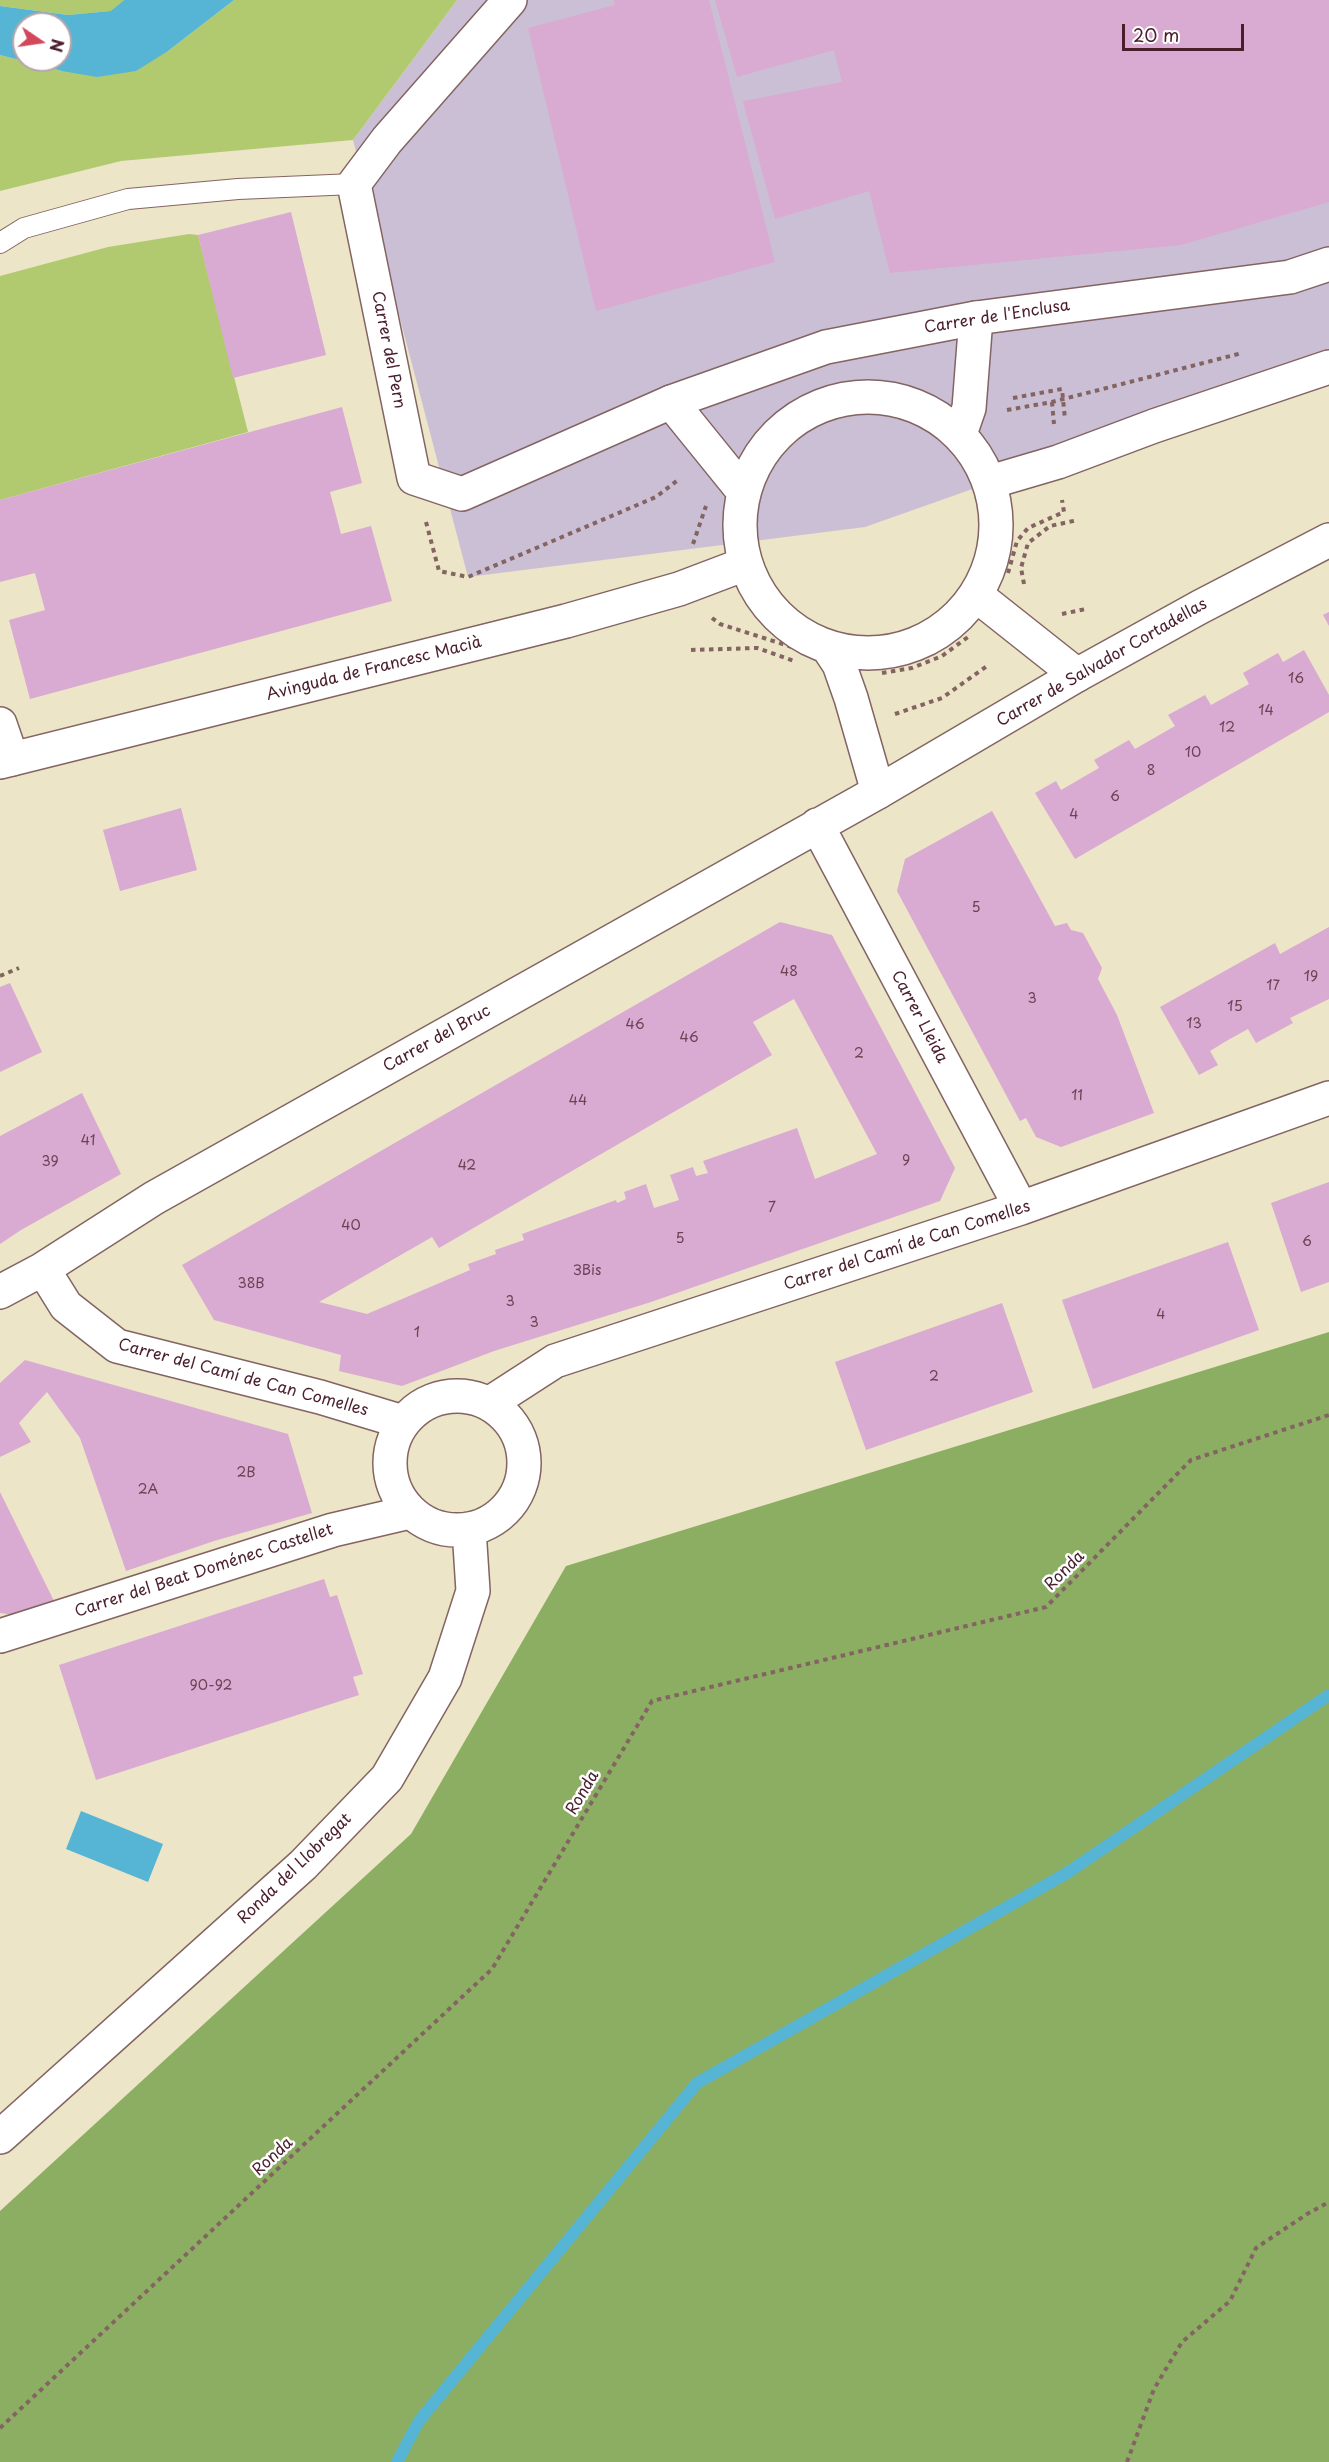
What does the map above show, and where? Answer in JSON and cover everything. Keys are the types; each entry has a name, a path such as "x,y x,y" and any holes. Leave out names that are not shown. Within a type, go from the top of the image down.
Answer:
{"street":[{"path":"354,184 387,140 510,0"},
{"name":"Carrer del Pern","path":"354,184 414,478"},
{"name":"Carrer de l'Enclusa","path":"671,402 826,347 976,318 1290,277 1329,264"},
{"path":"414,478 462,494 671,402 737,482 739,524 745,564 763,601 792,630 834,656 896,652 927,640 983,601 997,521 990,482 977,457 964,422 976,318"},
{"path":"990,482 1058,462 1154,426 1329,367"},
{"path":"737,482 785,427 817,406 854,397 893,398 964,422"},
{"name":"Carrer de Salvador Cortadellas","path":"878,792 1077,675 1200,607 1329,540"},
{"name":"Avinguda de Francesc Macià","path":"6,761 544,627 679,589 745,564"},
{"path":"983,601 1077,675"},
{"path":"834,656 851,698 878,792"},
{"path":"0,723 6,761"},
{"name":"Carrer del Bruc","path":"0,1292 43,1269 154,1198 878,792"},
{"name":"Carrer Lleida","path":"817,825 1021,1208"},
{"name":"Carrer del Camí de Can Comelles","path":"490,1403 555,1361 1021,1208 1329,1098"},
{"name":"Carrer del Camí de Can Comelles","path":"43,1269 66,1306 117,1346 320,1397 403,1422"},
{"path":"468,1395 490,1403 507,1416 518,1433 524,1453 524,1474 518,1493 505,1510 488,1523 470,1529 453,1531 423,1522 410,1512 396,1492 390,1468 392,1444 403,1422 421,1406 443,1397 468,1395"},
{"name":"Carrer del Beat Doménec Castellet","path":"0,1636 333,1530 410,1512"},
{"name":"Ronda del Llobregat","path":"0,2137 303,1865 387,1778 445,1678 473,1591 470,1529"}],"lane":[{"path":"0,243 24,228 128,199 238,189 354,184"}],"path":[{"path":"1064,512 1028,528 1017,541 1006,580 983,601 969,637 942,656 912,668 884,673 834,656 720,624 679,589 704,510 721,478 737,482 742,460 763,428 780,414 812,394 877,382 913,390 945,405 964,422 1247,352"},
{"path":"1012,398 1062,389"},
{"path":"414,478 439,571 468,577 656,497 678,480"},
{"path":"1024,586 1021,568 1028,543 1050,526 1078,520"},
{"path":"1057,614 1086,609"},
{"path":"691,650 757,648 798,663"},
{"path":"893,715 942,698 987,666"},
{"path":"0,976 19,968"},
{"name":"Ronda","path":"0,2428 492,1969 652,1701 1046,1607 1191,1460 1329,1415"},
{"path":"1127,2462 1154,2389 1182,2342 1230,2301 1256,2248 1329,2202"}],"shaded area":[{"path":"457,0 1329,0 1329,363 865,527 468,577 353,140"}],"green space":[{"path":"0,0 124,0 112,11 72,15 72,12 45,12 0,6"},
{"path":"234,0 457,0 353,140 121,161 0,191 0,55 12,58 12,72 72,72 72,69 168,51"},
{"path":"189,234 198,235 248,432 0,500 0,276 108,247"},
{"path":"1329,1332 1329,2462 0,2462 0,2211 411,1834 566,1566"}],"water":[{"path":"124,0 234,0 168,51 136,71 97,77 68,72 72,72 72,15 111,11"},
{"path":"0,6 45,12 12,12 12,58 0,55"},
{"path":"81,1811 163,1844 148,1882 66,1849"}],"building":[{"path":"614,0 709,0 775,262 596,311 528,28 615,5"},
{"path":"715,0 1329,0 1329,202 1181,245 890,273 869,191 775,219 743,101 842,82 834,50 737,77"},
{"path":"291,212 326,355 233,378 198,235"},
{"path":"342,407 362,483 330,492 341,534 371,526 392,601 30,699 9,620 45,610 35,573 0,582 0,500"},
{"path":"1329,612 1329,626 1323,615"},
{"path":"1304,650 1329,695 1329,712 1075,859 1035,793 1056,781 1061,790 1099,768 1094,760 1129,740 1135,749 1175,726 1168,715 1205,695 1211,705 1249,684 1243,673 1278,653 1283,662"},
{"path":"181,808 197,870 120,891 103,830"},
{"path":"992,811 1055,926 1067,923 1071,930 1083,933 1102,968 1098,979 1117,1015 1154,1113 1061,1147 1036,1137 1026,1118 1020,1121 897,891 905,859"},
{"path":"780,922 832,935 955,1168 940,1201 651,1302 494,1351 402,1386 339,1371 341,1355 214,1320 182,1265","holes":["794,999 877,1154 815,1179 797,1128 703,1161 708,1173 696,1176 693,1167 670,1175 679,1200 654,1208 646,1184 624,1192 626,1199 617,1203 616,1200 522,1234 524,1240 495,1250 496,1254 468,1264 470,1270 367,1314 319,1302 432,1237 439,1248 772,1055 753,1022"]},
{"path":"1329,927 1329,999 1290,1018 1293,1023 1256,1043 1248,1029 1228,1040 1210,1051 1218,1065 1199,1075 1160,1007 1275,943 1280,954"},
{"path":"10,983 42,1052 0,1072 0,987"},
{"path":"82,1093 121,1174 0,1244 0,1136"},
{"path":"1329,1182 1329,1282 1301,1292 1271,1203"},
{"path":"1228,1242 1259,1330 1093,1389 1062,1300"},
{"path":"1002,1303 1033,1392 866,1450 835,1362"},
{"path":"25,1360 288,1434 312,1513 214,1541 126,1571 80,1438 47,1392 19,1423 31,1442 0,1457 0,1383"},
{"path":"0,1492 55,1603 27,1617 0,1613"},
{"path":"324,1579 330,1597 337,1595 363,1674 353,1677 359,1695 96,1780 59,1665"}],"waterway":[{"path":"397,2462 419,2421 697,2083 1067,1873 1329,1695"}]}
